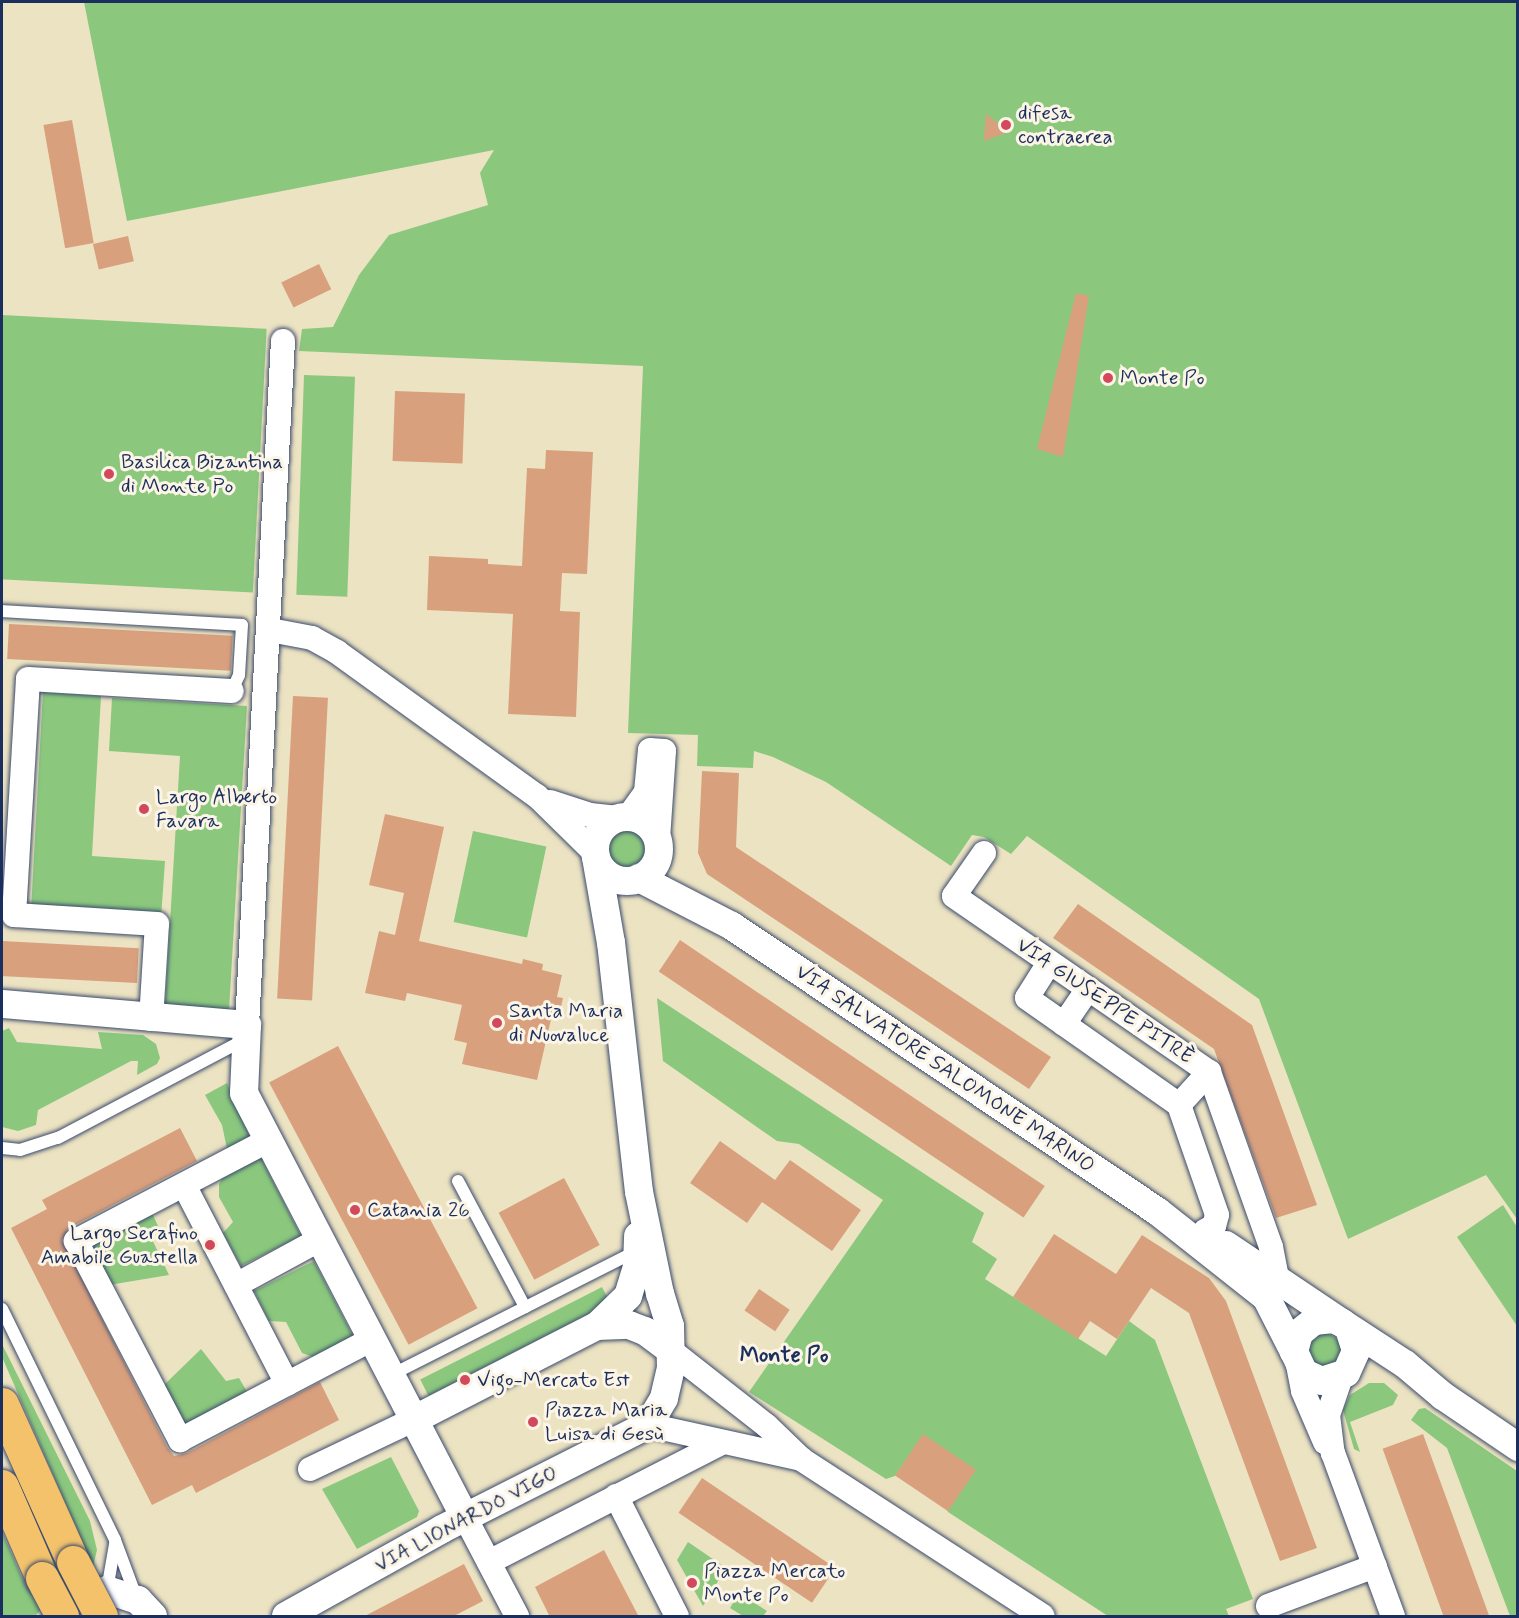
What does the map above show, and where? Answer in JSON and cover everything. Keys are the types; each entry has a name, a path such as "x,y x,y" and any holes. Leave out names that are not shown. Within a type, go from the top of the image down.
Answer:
{"main road":[{"path":"2,1404 73,1562 104,1603"},
{"path":"2,1486 61,1617"}],"street":[{"path":"284,341 244,1094 517,1617"},
{"path":"270,630 312,638 337,652 537,796 596,855 615,879 637,879 732,926"},
{"path":"151,1019 157,924 14,915 28,679 232,691"},
{"path":"611,943 615,906 637,879 656,862 664,751 650,750 646,792 623,817 603,827 596,855 611,943 639,1192 670,1326 669,1383 648,1425 801,1459"},
{"path":"537,796 590,815 623,817 650,826 676,877 732,926"},
{"name":"VIA GIUSEPPE PITRÈ","path":"984,853 954,896 1209,1072 1271,1247 1277,1278"},
{"name":"VIA SALVATORE SALOMONE MARINO","path":"732,926 1157,1211"},
{"path":"1049,963 1027,998 1179,1105 1217,1215 1214,1226 1205,1231"},
{"path":"1064,1024 1088,990"},
{"path":"2,1004 151,1019 246,1033"},
{"path":"1179,1105 1209,1072"},
{"path":"267,1141 76,1241 180,1440 372,1339"},
{"path":"1197,1156 1234,1143"},
{"path":"184,1185 287,1384"},
{"path":"310,1469 415,1419 597,1326 628,1296 634,1281 638,1250 639,1192"},
{"path":"1157,1211 1205,1231 1277,1278 1345,1326 1405,1364 1443,1396 1518,1448"},
{"path":"1157,1211 1266,1297 1296,1358 1318,1431 1333,1453"},
{"path":"236,1285 320,1240"},
{"path":"1296,1358 1305,1326 1323,1318 1345,1326 1356,1352 1343,1375 1328,1414 1333,1453 1393,1617"},
{"path":"597,1326 629,1326 645,1331 801,1459 1043,1617"},
{"path":"1296,1358 1312,1378 1384,1371 1443,1396"},
{"name":"VIA LIONARDO VIGO","path":"286,1617 465,1517 648,1425"},
{"path":"489,1562 723,1442"},
{"path":"616,1496 677,1617"},
{"path":"1268,1606 1375,1566"},
{"path":"61,1617 86,1596 104,1603 150,1612"}],"lane":[{"path":"2,611 242,625 239,675 232,691"},
{"path":"2,1148 20,1150 58,1138 246,1033"},
{"path":"458,1180 525,1307"},
{"path":"391,1375 638,1250"},
{"path":"2,1309 150,1612"},
{"path":"104,1603 115,1540"}],"green space":[{"path":"84,2 1517,2 1517,1219 1486,1175 1348,1239 1259,999 1027,836 1011,854 984,837 972,835 951,866 826,782 773,757 754,751 753,768 697,766 698,735 628,733 643,366 299,351 302,329 333,327 359,275 389,235 488,205 480,173 494,150 127,221"},
{"path":"2,315 267,329 253,593 2,579"},
{"path":"304,375 355,377 347,597 296,595"},
{"path":"43,692 101,696 92,856 165,861 161,918 31,910"},
{"path":"112,698 247,706 229,1010 165,1006 180,756 109,751"},
{"path":"627,826 635,827 643,832 648,840 648,856 643,864 635,869 627,870 619,869 611,864 606,856 605,848 606,840 611,832 619,827"},
{"path":"473,831 546,847 527,938 454,922"},
{"path":"657,998 984,1213 972,1242 997,1259 985,1279 1106,1356 1129,1321 1155,1340 1253,1599 1226,1609 1229,1616 1108,1616 948,1512 923,1435 895,1476 886,1479 749,1392 883,1200 799,1144 777,1141 663,1061"},
{"path":"9,1028 17,1042 102,1049 98,1032 143,1035 156,1044 160,1058 157,1064 137,1075 138,1061 131,1061 38,1110 36,1125 18,1131 2,1127 2,1031"},
{"path":"227,1083 251,1139 227,1149 222,1125 205,1095"},
{"path":"260,1156 301,1236 241,1266 223,1233 233,1222 219,1197 219,1184 225,1173"},
{"path":"1503,1205 1517,1227 1517,1326 1457,1237"},
{"path":"152,1213 159,1228 151,1237 169,1275 109,1285 93,1248 98,1240"},
{"path":"314,1261 355,1340 316,1358 302,1353 286,1322 269,1321 254,1291"},
{"path":"602,1287 610,1303 428,1396 420,1380"},
{"path":"1325,1334 1336,1339 1341,1350 1336,1361 1325,1366 1314,1361 1309,1350 1314,1339"},
{"path":"2,1344 90,1521 97,1550 92,1571 58,1592 35,1616 2,1616 2,1531 26,1587 80,1556 85,1548 2,1357"},
{"path":"201,1349 226,1381 239,1378 249,1395 186,1428 164,1385"},
{"path":"1369,1383 1384,1383 1398,1395 1393,1405 1350,1422 1360,1452 1354,1449 1343,1410 1350,1395"},
{"path":"1425,1408 1517,1471 1517,1616 1510,1616 1447,1448 1411,1420 1419,1409"},
{"path":"391,1457 419,1511 417,1517 357,1549 322,1489"},
{"path":"688,1542 726,1568 703,1606 677,1560"},
{"path":"739,1593 767,1611 763,1616 743,1616 730,1608"}],"building":[{"path":"986,114 1009,132 984,141"},
{"path":"72,120 94,243 65,248 43,125"},
{"path":"128,236 134,261 99,269 93,244"},
{"path":"319,264 331,289 294,308 281,282"},
{"path":"1076,293 1089,296 1063,457 1037,449"},
{"path":"395,391 465,393 463,463 393,461"},
{"path":"546,450 593,452 587,574 562,573 560,611 580,612 576,717 508,714 513,614 427,610 429,556 488,559 488,564 522,566 527,468 545,469"},
{"path":"9,624 233,636 231,671 7,659"},
{"path":"293,696 328,698 312,1000 277,999"},
{"path":"702,771 739,773 736,847 1051,1057 1029,1089 707,874 698,853"},
{"path":"385,814 444,827 419,941 522,964 523,959 543,964 542,970 562,975 557,997 563,998 559,1016 552,1015 537,1080 462,1064 467,1043 454,1040 462,1005 407,993 405,1001 365,993 379,931 395,935 404,893 369,885"},
{"path":"1078,904 1252,1025 1317,1205 1276,1218 1214,1049 1053,938"},
{"path":"680,940 1045,1186 1024,1218 659,972"},
{"path":"2,941 139,948 137,983 2,976"},
{"path":"338,1046 477,1308 409,1345 269,1083"},
{"path":"180,1128 197,1161 69,1228 62,1240 167,1447 174,1456 187,1453 320,1382 339,1420 196,1493 192,1485 152,1505 11,1228 47,1209 42,1200"},
{"path":"720,1141 775,1180 790,1160 861,1210 832,1251 762,1202 747,1223 690,1183"},
{"path":"564,1178 600,1245 534,1280 499,1213"},
{"path":"1054,1234 1116,1274 1142,1235 1209,1278 1226,1301 1317,1548 1280,1561 1189,1313 1151,1288 1117,1339 1090,1321 1078,1339 1013,1297"},
{"path":"759,1289 790,1310 775,1331 744,1311"},
{"path":"923,1434 976,1470 948,1511 895,1475"},
{"path":"1423,1434 1489,1616 1443,1616 1383,1449"},
{"path":"702,1478 835,1568 812,1603 679,1513"},
{"path":"604,1550 639,1617 550,1617 535,1587"},
{"path":"464,1564 483,1601 452,1617 363,1617"}],"place":[{"name":"difesa contraerea","path":"1006,125"},
{"name":"Monte Po","path":"1108,378"},
{"name":"Basilica Bizantina di Monte Po","path":"109,474"},
{"name":"Largo Alberto Favara","path":"144,809"},
{"name":"Santa Maria di Nuovaluce","path":"497,1023"},
{"name":"Catania 26","path":"355,1210"},
{"name":"Largo Serafino Amabile Guastella","path":"210,1245"},
{"name":"Vigo-Mercato Est","path":"465,1380"},
{"name":"Piazza Maria Luisa di Gesù","path":"533,1422"},
{"name":"Piazza Mercato Monte Po","path":"692,1583"}],"district":[{"name":"Monte Po","path":"784,1357"}]}
